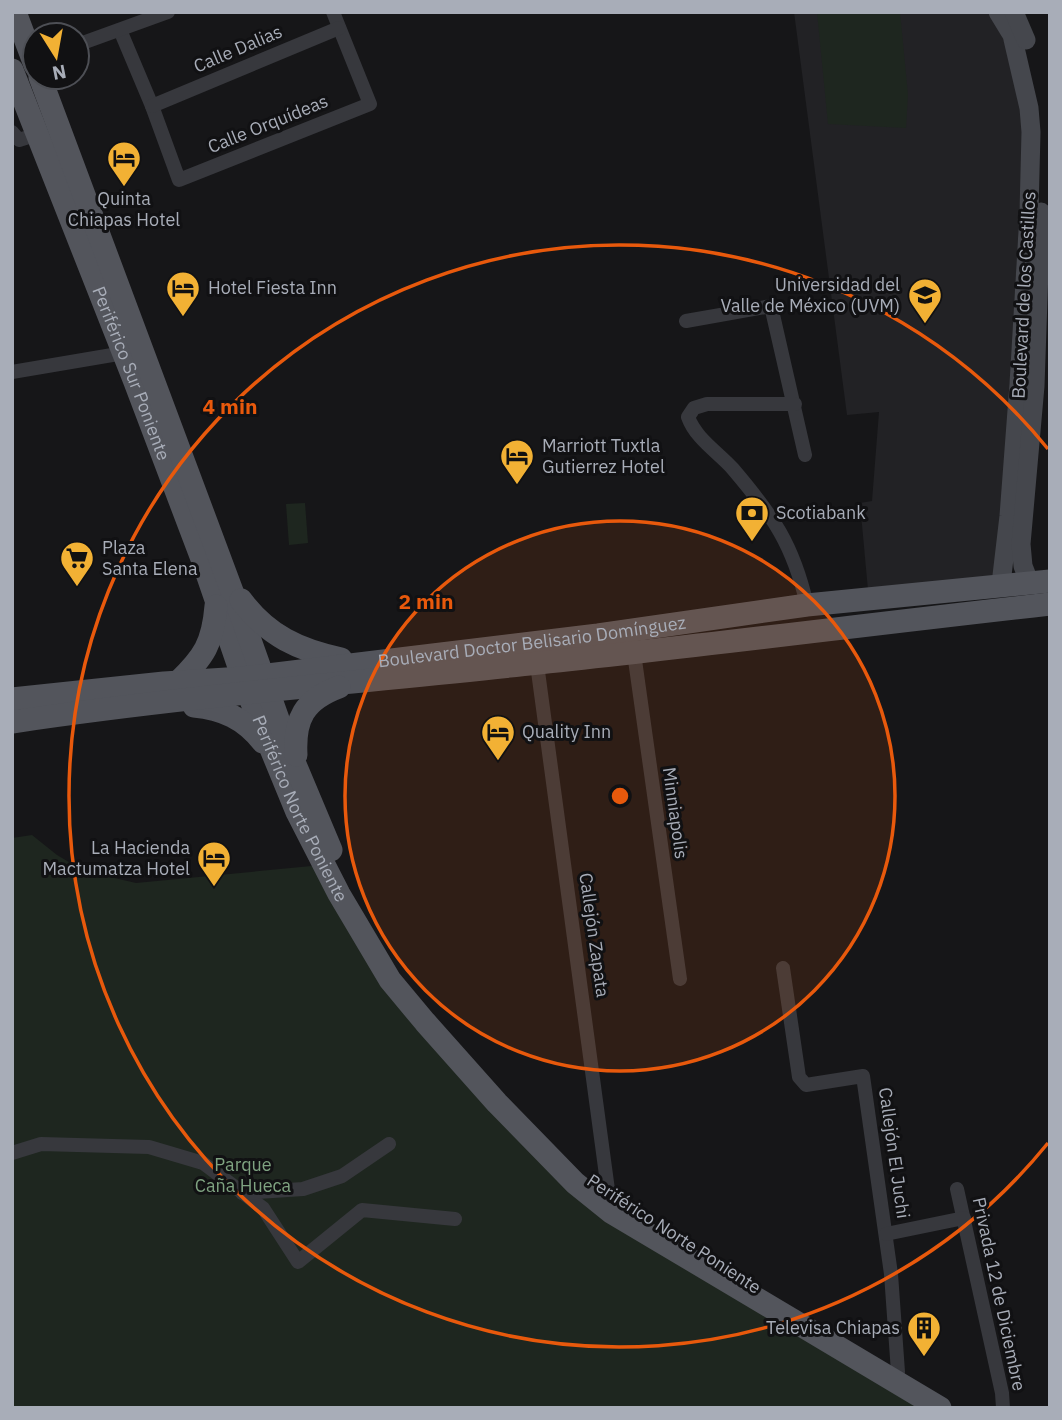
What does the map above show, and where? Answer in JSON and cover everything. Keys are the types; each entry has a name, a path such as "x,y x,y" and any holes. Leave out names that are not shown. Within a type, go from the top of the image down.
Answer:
{"main road":[{"name":"Periférico Sur Poniente","path":"12,70 122,322 124,353 146,386"},
{"name":"Periférico Sur Poniente","path":"45,91 122,322 255,684"},
{"name":"Boulevard Doctor Belisario Domínguez","path":"12,722 163,702 255,684 356,672 807,605 1040,582"},
{"path":"178,682 197,664 210,642 223,592 275,634 356,672"},
{"name":"Boulevard Doctor Belisario Domínguez","path":"356,672 537,664 910,618 1050,604"},
{"path":"297,772 295,736 297,723 304,711 356,672"},
{"name":"Boulevard Doctor Belisario Domínguez","path":"12,699 178,682 255,684"},
{"name":"Periférico Norte Poniente","path":"255,684 274,759 296,812 390,980 497,1103 575,1183 683,1244 958,1408"},
{"name":"Periférico Norte Poniente","path":"255,684 333,854 363,913 399,974 440,1027 509,1105 611,1204 940,1408"},
{"path":"163,702 211,708 232,714 249,725 274,759"}],"street":[{"path":"91,40 168,12"},
{"path":"333,12 339,28"},
{"name":"Boulevard de los Castillos","path":"998,12 1012,35 1029,108 1030,333 1035,386 1021,544 1023,566 1040,582"},
{"name":"Boulevard de los Castillos","path":"1001,584 1030,333 1046,243 1038,98 1032,59 1014,12"},
{"name":"Calle Orquídeas","path":"152,106 179,180 370,104 339,28"},
{"name":"Calle Dalias","path":"152,106 339,28"},
{"path":"120,30 152,106"},
{"path":"12,132 19,140 38,134"},
{"path":"686,321 771,306 805,455"},
{"path":"12,372 124,353"},
{"path":"795,404 707,404 694,408 688,417 692,429 732,468 783,535 796,563 807,605"},
{"name":"Minniapolis","path":"634,653 680,979"},
{"name":"Callejón Zapata","path":"537,664 611,1204"},
{"name":"Callejón El Juchi","path":"782,968 802,1083 806,1085 863,1076 886,1234 898,1372"},
{"path":"12,1153 41,1144 149,1146 203,1163 263,1208 299,1262 362,1210 455,1219"},
{"path":"242,1193 303,1189 342,1176 389,1144"},
{"name":"Privada 12 de Diciembre","path":"957,1189 1002,1393 1003,1408"},
{"path":"886,1234 964,1218"}],"shaded area":[{"name":"Universidad del Valle de México (UVM)","path":"794,12 994,12 1021,92 1023,150 999,576 868,590 860,503 872,501 879,412 847,415"}],"green space":[{"path":"817,12 900,12 908,95 906,128 828,124"},
{"path":"305,503 308,543 289,545 286,504"},
{"name":"Parque Caña Hueca","path":"32,835 57,855 84,871 136,883 322,865 337,897 579,1198 926,1408 12,1408 12,838"}],"place":[{"name":"Quinta Chiapas Hotel","path":"124,188"},
{"name":"Hotel Fiesta Inn","path":"183,318"},
{"name":"Universidad del Valle de México (UVM)","path":"925,325"},
{"name":"Marriott Tuxtla Gutierrez Hotel","path":"517,486"},
{"name":"Scotiabank","path":"752,543"},
{"name":"Plaza Santa Elena","path":"77,588"},
{"name":"Quality Inn","path":"498,762"},
{"name":"La Hacienda Mactumatza Hotel","path":"214,888"},
{"name":"Televisa Chiapas","path":"924,1358"}]}
